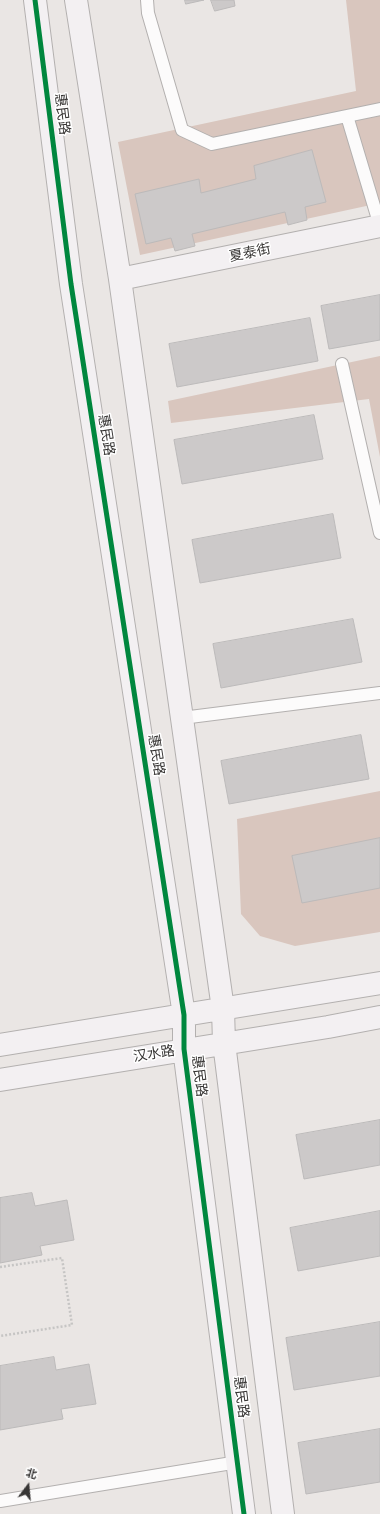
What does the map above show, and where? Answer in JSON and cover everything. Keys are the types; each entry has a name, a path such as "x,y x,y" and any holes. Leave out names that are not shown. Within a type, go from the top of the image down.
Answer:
{"street":[{"name":"惠民路","path":"35,0 71,284 184,1015 184,1049 244,1514"},
{"name":"惠民路","path":"76,0 120,279 223,1009 224,1043 283,1514"},
{"name":"夏泰街","path":"120,279 380,226"},
{"path":"0,1045 380,983"},
{"name":"汉水路","path":"0,1080 380,1017"}],"lane":[{"path":"147,0 148,12 182,130 212,144 380,109"},
{"path":"347,116 380,226"},
{"path":"342,364 380,533"},
{"path":"182,718 380,693"},
{"path":"0,1501 238,1462"}],"path":[{"path":"0,1267 62,1258 72,1325 0,1336"}],"shaded area":[{"path":"346,0 380,0 380,203 140,255 118,142 356,91"},
{"path":"380,356 380,457 369,399 171,423 168,401"},
{"path":"380,791 380,932 295,946 260,936 241,914 237,819"}],"building":[{"path":"185,0 204,0 186,4"},
{"path":"211,0 234,0 235,6 215,11"},
{"path":"312,150 326,202 305,207 307,220 288,225 285,212 192,234 195,246 175,251 171,238 146,244 135,194 199,179 201,193 256,179 254,166"},
{"path":"380,295 380,340 329,349 321,306"},
{"path":"310,318 318,361 177,387 169,344"},
{"path":"314,415 323,459 182,484 174,440"},
{"path":"333,514 341,558 200,583 192,540"},
{"path":"353,619 362,662 221,688 213,644"},
{"path":"361,735 369,779 229,804 221,761"},
{"path":"380,838 380,888 302,903 292,856"},
{"path":"380,1120 380,1165 304,1179 296,1135"},
{"path":"32,1193 35,1206 67,1200 74,1240 40,1246 42,1255 0,1263 0,1198"},
{"path":"380,1211 380,1256 298,1271 290,1228"},
{"path":"380,1322 380,1376 294,1390 286,1338"},
{"path":"54,1357 56,1370 89,1364 96,1404 61,1409 63,1419 0,1430 0,1366"},
{"path":"380,1429 380,1482 306,1494 298,1443"}],"cycle path":[{"path":"35,0 71,284 184,1015 184,1049 244,1514"}]}
